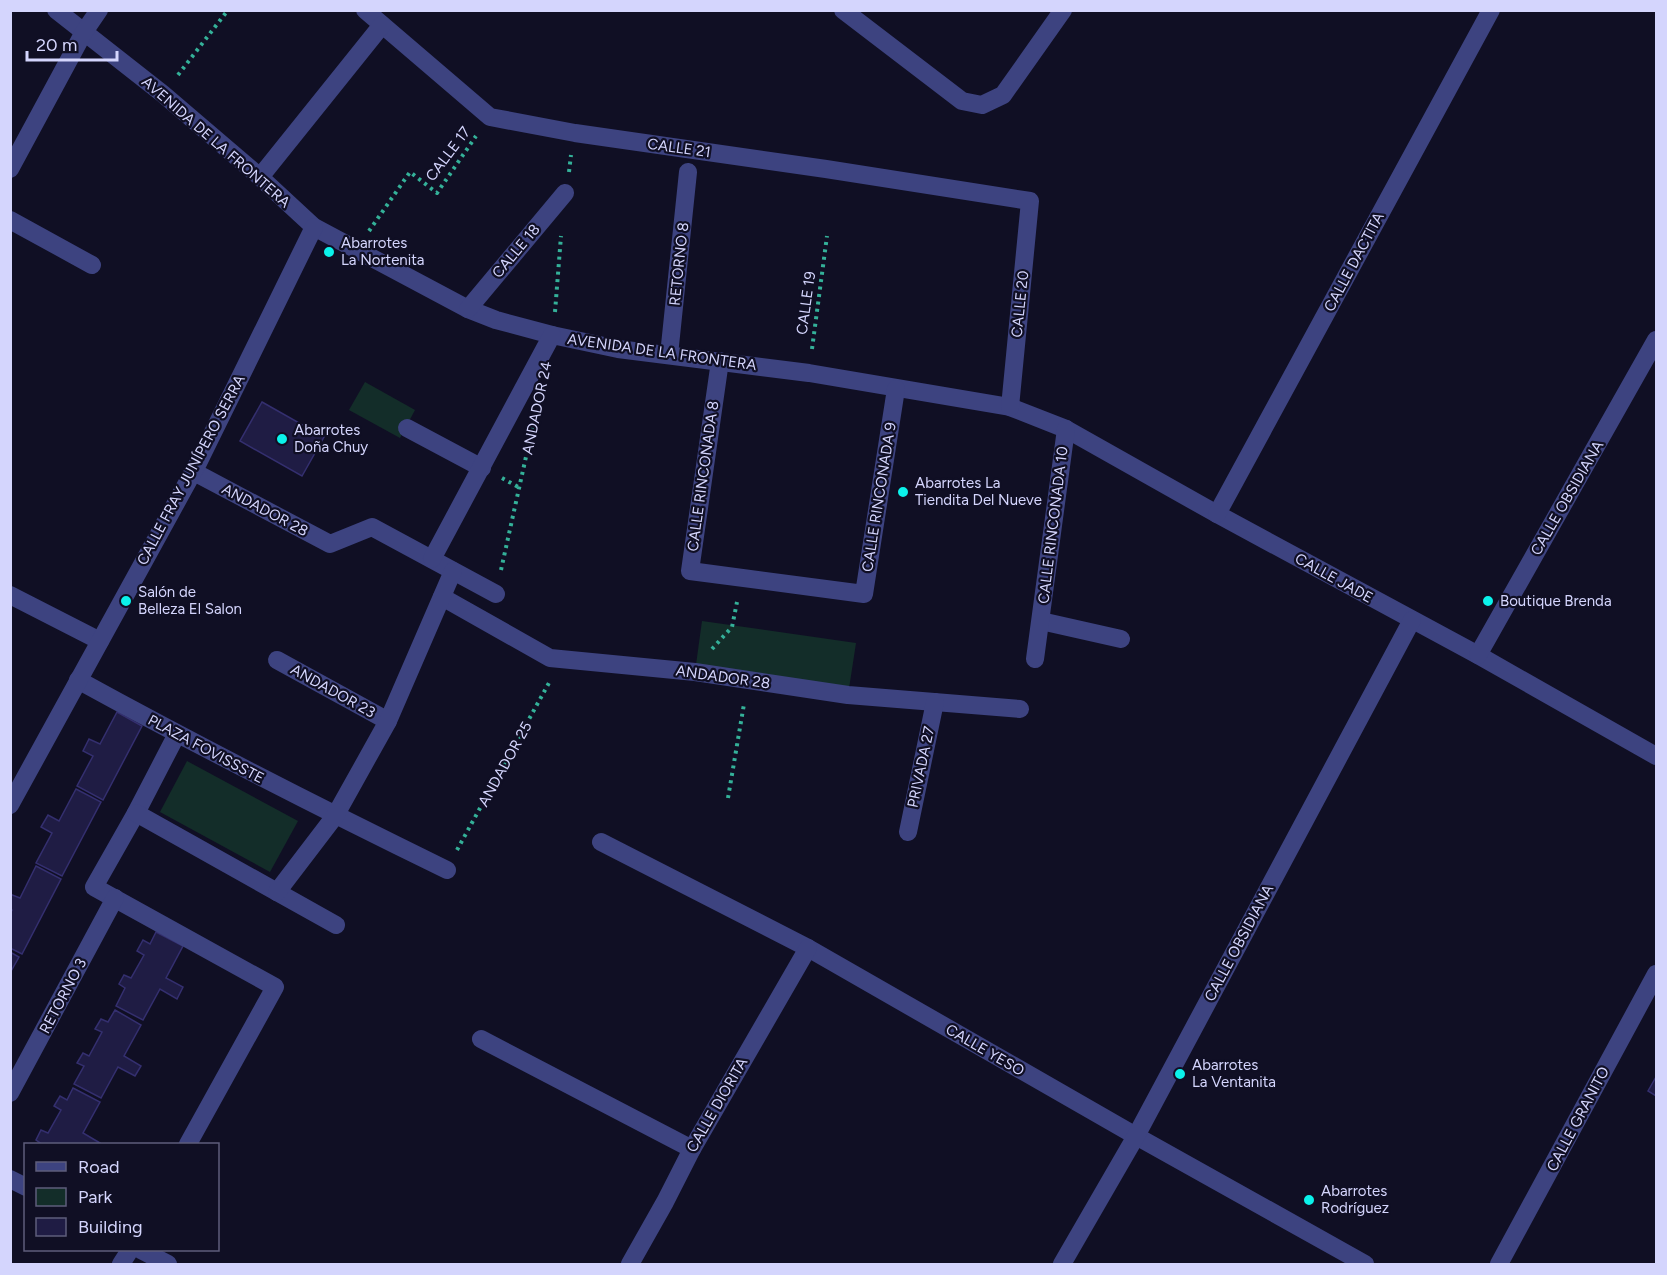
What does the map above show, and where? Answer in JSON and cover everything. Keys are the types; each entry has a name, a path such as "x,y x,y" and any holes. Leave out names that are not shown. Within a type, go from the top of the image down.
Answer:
{"street":[{"name":"AVENIDA DE LA FRONTERA","path":"56,10 163,94 314,226 468,309 496,320 552,335 618,349 809,374 1010,407"},
{"path":"10,169 84,32 99,10"},
{"name":"CALLE 21","path":"365,10 490,117 575,133 1030,201"},
{"path":"843,10 962,101 982,105 1003,95 1063,10"},
{"name":"CALLE DACTITA","path":"1218,514 1491,10"},
{"path":"260,177 382,25"},
{"name":"RETORNO 8","path":"669,355 688,172"},
{"name":"CALLE 18","path":"468,309 560,199"},
{"name":"CALLE 20","path":"1010,407 1030,201"},
{"path":"10,220 92,265"},
{"name":"CALLE FRAY JUNÍPERO SERRA","path":"10,805 18,774 78,680 194,472 314,226"},
{"name":"ANDADOR 24","path":"432,559 552,335"},
{"name":"CALLE OBSIDIANA","path":"1478,655 1656,340"},
{"name":"CALLE RINCONADA 8","path":"720,361 690,571 780,583"},
{"name":"CALLE RINCONADA 9","path":"780,583 864,594 896,388"},
{"name":"CALLE JADE","path":"1010,407 1066,429 1478,655 1656,756"},
{"path":"407,428 482,468"},
{"name":"CALLE RINCONADA 10","path":"1035,659 1066,429"},
{"name":"ANDADOR 28","path":"194,472 330,544 372,527 496,594"},
{"path":"277,892 335,816 388,721 453,571"},
{"path":"10,595 100,641"},
{"name":"ANDADOR 28","path":"442,597 550,658 683,671 848,695 1020,709"},
{"name":"CALLE OBSIDIANA","path":"1062,1264 1136,1136 1412,620"},
{"name":"CALLE RINCONADA 10","path":"1041,621 1121,639"},
{"name":"ANDADOR 23","path":"277,660 388,721"},
{"name":"PLAZA FOVISSSTE","path":"78,680 335,816 447,870"},
{"name":"PRIVADA 27","path":"908,832 935,702"},
{"path":"177,734 136,813 94,886 274,987 189,1143"},
{"path":"136,813 336,925"},
{"name":"CALLE YESO","path":"601,842 808,948 1365,1264"},
{"name":"RETORNO 3","path":"10,1093 115,898"},
{"name":"CALLE DIORITA","path":"630,1264 692,1149 808,948"},
{"name":"CALLE GRANITO","path":"1499,1264 1656,974"},
{"path":"481,1039 692,1149"},
{"path":"10,1179 24,1186"},
{"path":"121,1264 129,1251"},
{"path":"143,1251 168,1264"}],"path":[{"path":"163,94 228,10"},
{"name":"CALLE 17","path":"356,249 410,172 437,193 490,117"},
{"name":"CALLE 19","path":"809,374 827,236"},
{"name":"ANDADOR 24","path":"496,594 535,417"},
{"path":"683,671 710,652 732,627 741,578"},
{"name":"ANDADOR 25","path":"447,870 562,659"},
{"path":"728,798 747,680"}],"green space":[{"path":"365,382 415,410 400,438 349,410"},
{"path":"702,621 856,643 848,695 695,672"},
{"path":"187,761 298,821 270,872 160,812"}],"building":[{"name":"Abarrotes Doña Chuy","path":"262,402 324,437 302,476 240,441"},
{"path":"117,712 142,726 103,800 77,786 93,756 83,751 89,739 100,744"},
{"path":"76,789 101,802 62,876 36,863 52,833 41,827 48,815 59,821"},
{"path":"36,866 61,879 22,954 10,948 12,910 10,909 10,894 20,898"},
{"path":"156,932 183,946 166,978 183,987 177,999 160,989 143,1020 116,1006 125,988 119,984 124,975 131,978 144,955 137,951 143,940 150,944"},
{"path":"10,952 19,957 10,973"},
{"path":"115,1010 141,1025 124,1056 141,1066 135,1076 118,1067 101,1098 74,1084 84,1066 77,1063 83,1053 89,1056 102,1032 95,1029 101,1019 108,1022"},
{"path":"1656,1077 1656,1096 1648,1091"},
{"path":"73,1088 100,1102 83,1133 100,1143 40,1143 36,1140 41,1130 48,1133 61,1110 54,1106 60,1096 67,1100"}],"place":[{"name":"Abarrotes La Nortenita","path":"329,252"},
{"name":"Abarrotes Doña Chuy","path":"282,439"},
{"name":"Abarrotes La Tiendita Del Nueve","path":"903,492"},
{"name":"Salón de Belleza El Salon","path":"126,601"},
{"name":"Boutique Brenda","path":"1488,601"},
{"name":"Abarrotes La Ventanita","path":"1180,1074"},
{"name":"Abarrotes Rodríguez","path":"1309,1200"}]}
